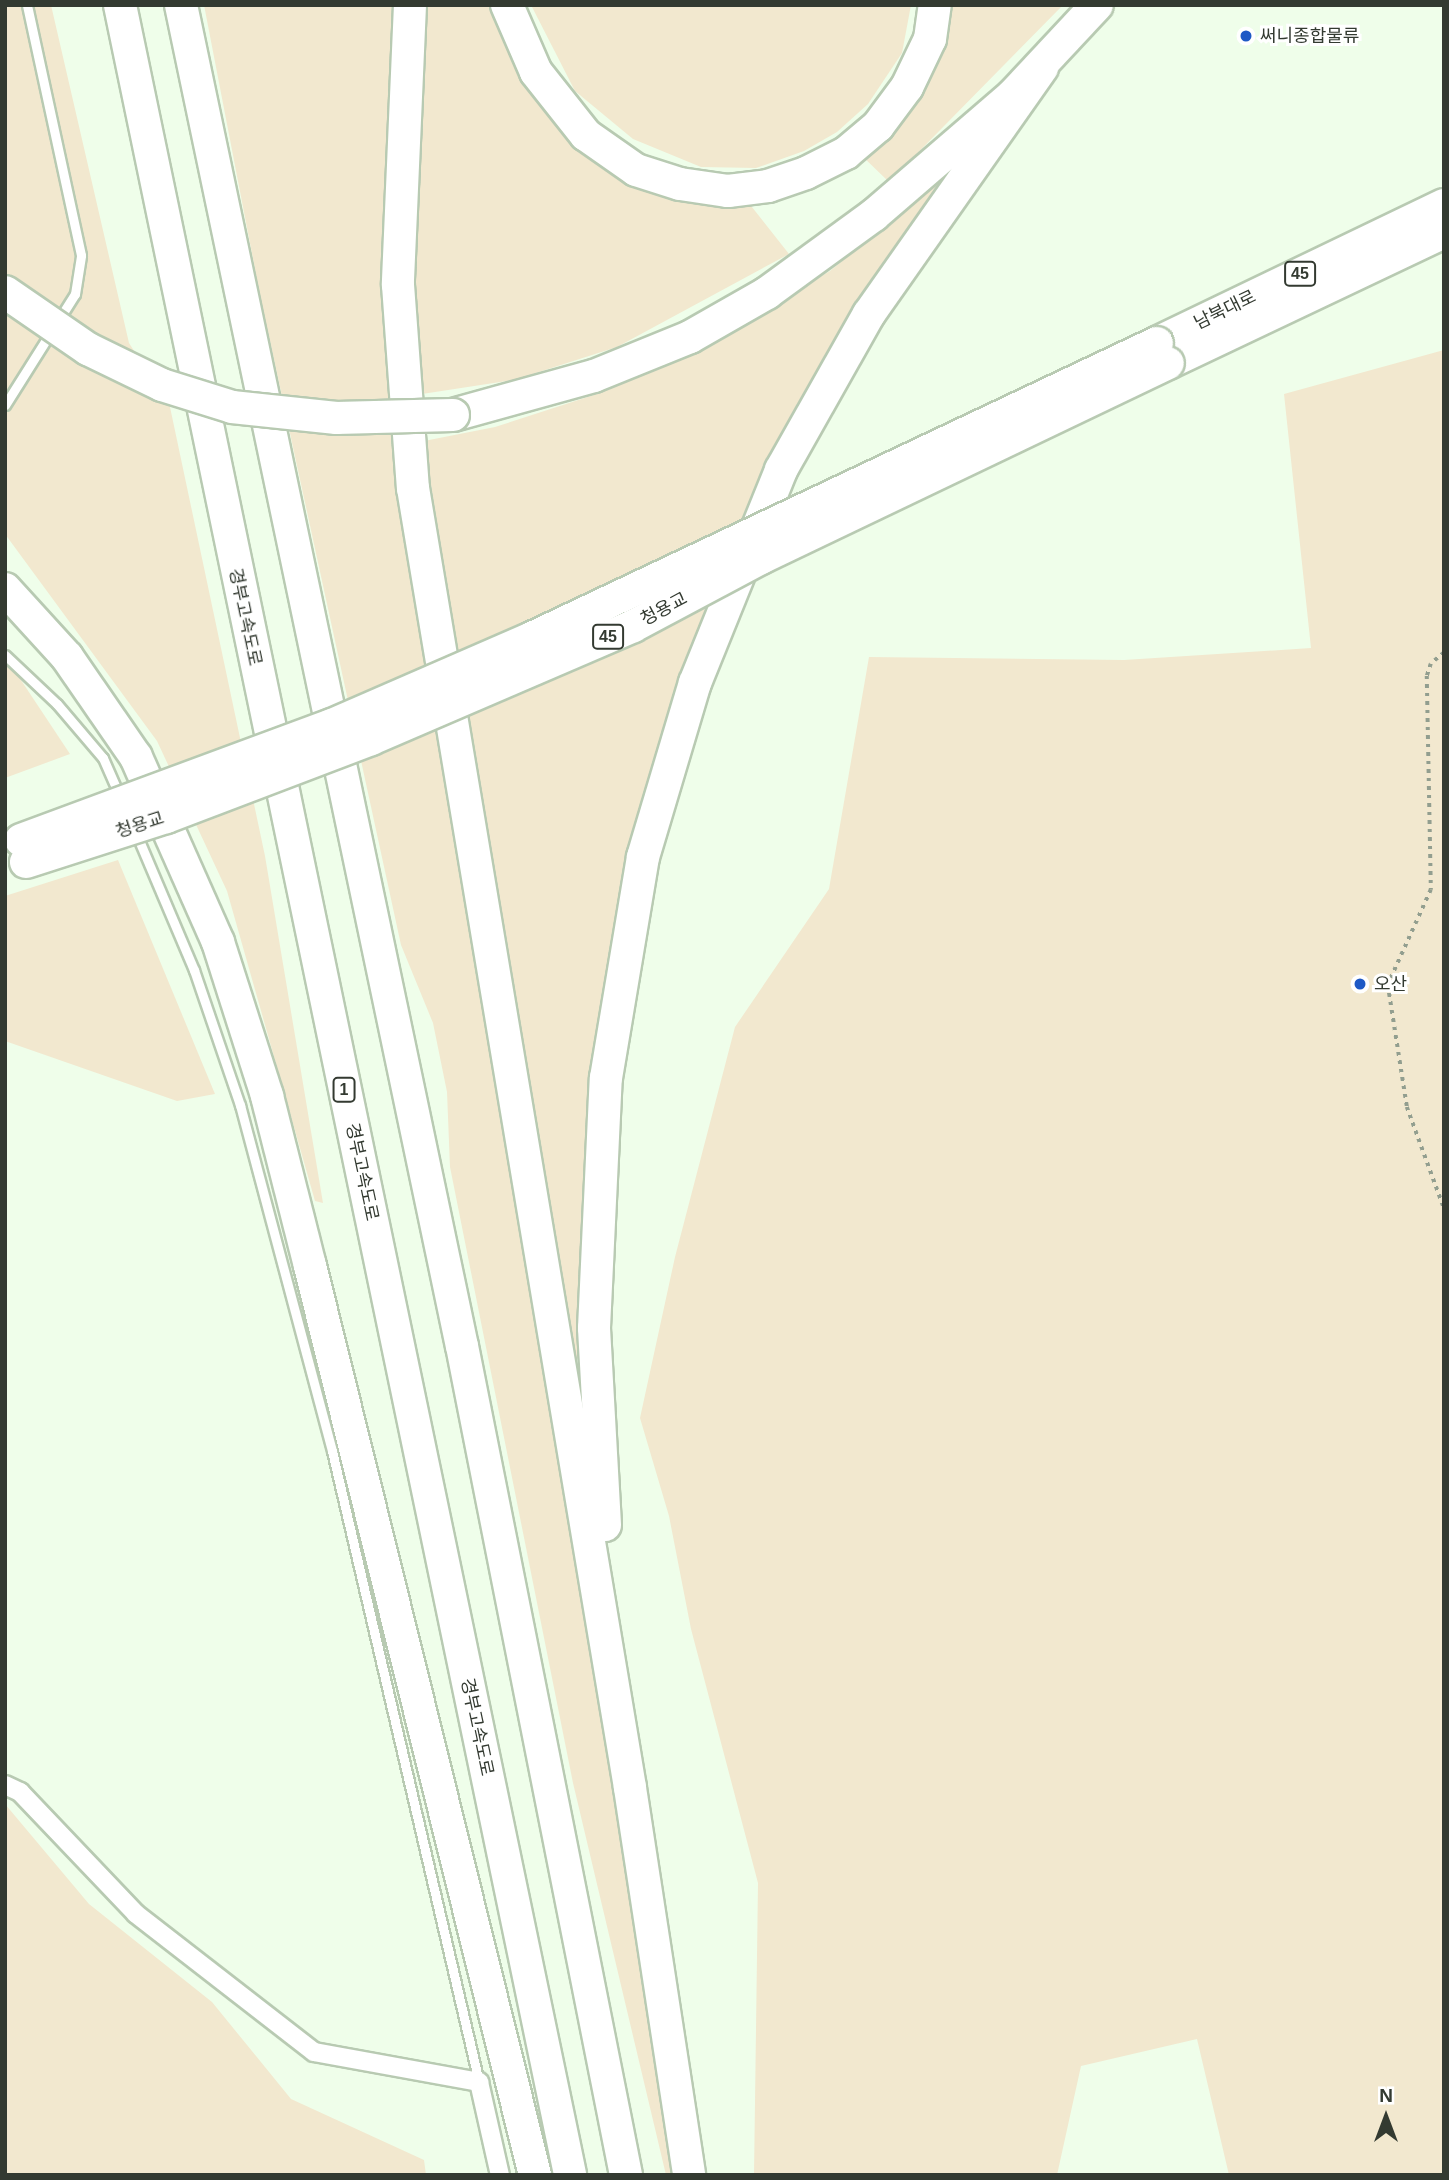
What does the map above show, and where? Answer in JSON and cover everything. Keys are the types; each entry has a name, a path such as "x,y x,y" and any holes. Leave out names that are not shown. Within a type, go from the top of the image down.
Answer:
{"highway":[{"name":"경부고속도로","path":"120,5 570,2175"},
{"path":"181,5 462,1346 626,2175"},
{"path":"410,5 398,285 413,488 629,1788 689,2175"},
{"path":"507,5 536,72 586,135 636,170 680,184 728,191 768,186 806,173 846,153 878,125 907,87 929,39 935,5"},
{"path":"629,1788 600,1480 594,1328 606,1078 643,858 695,683 781,470 869,314 1042,68 1097,5"},
{"path":"5,292 88,349 162,385 232,407 336,418 453,415 594,376 690,337 767,293 874,215 1042,68"},
{"name":"남북대로","path":"1162,353 1444,205"},
{"name":"남북대로","path":"1162,353 1444,232"},
{"name":"청용교","path":"15,854 166,817 358,743 633,626 1162,353"},
{"path":"5,566 29,611 136,757 222,955 267,1096 304,1240 535,2175"},
{"path":"5,589 29,611"}],"street":[{"path":"5,1785 20,1792 136,1914 314,2052 479,2082 500,2175"}],"lane":[{"path":"5,405 75,294 81,255 27,5"},
{"path":"5,654 57,704 103,758 194,970 240,1104 332,1451 479,2082"}],"path":[{"path":"1444,653 1431,664 1427,676 1431,890 1388,985 1407,1107 1444,1208"}],"shaded area":[{"path":"5,5 51,5 129,343 170,407 265,856 323,1203 315,1201 227,891 157,741 5,534"},
{"path":"204,5 394,5 386,322 391,402 674,2175 666,2175 573,1783 450,1167 447,1092 433,1023 401,945 260,295"},
{"path":"425,5 499,5 601,160 744,197 789,254 617,347 514,380 422,394 412,280"},
{"path":"531,5 911,5 902,53 868,104 837,132 804,151 756,168 701,167 633,139 575,91"},
{"path":"948,5 1063,5 889,182 859,153 914,103 946,37"},
{"path":"939,181 947,181 775,451 593,1072 581,1237 579,1356 575,1362 569,1355 424,441 495,427 600,393 715,339 830,271"},
{"path":"1444,350 1444,2175 1229,2175 1197,2039 1081,2066 1057,2175 754,2175 758,1883 691,1629 669,1516 640,1418 675,1257 735,1027 829,889 869,657 1124,660 1311,648 1284,394"},
{"path":"5,656 70,754 5,778"},
{"path":"118,860 215,1094 177,1101 5,1041 5,896"},
{"path":"5,1804 89,1904 212,2002 291,2099 424,2160 426,2175 5,2175"}],"place":[{"name":"써니종합물류","path":"1246,36"},
{"name":"오산","path":"1360,984"}]}
